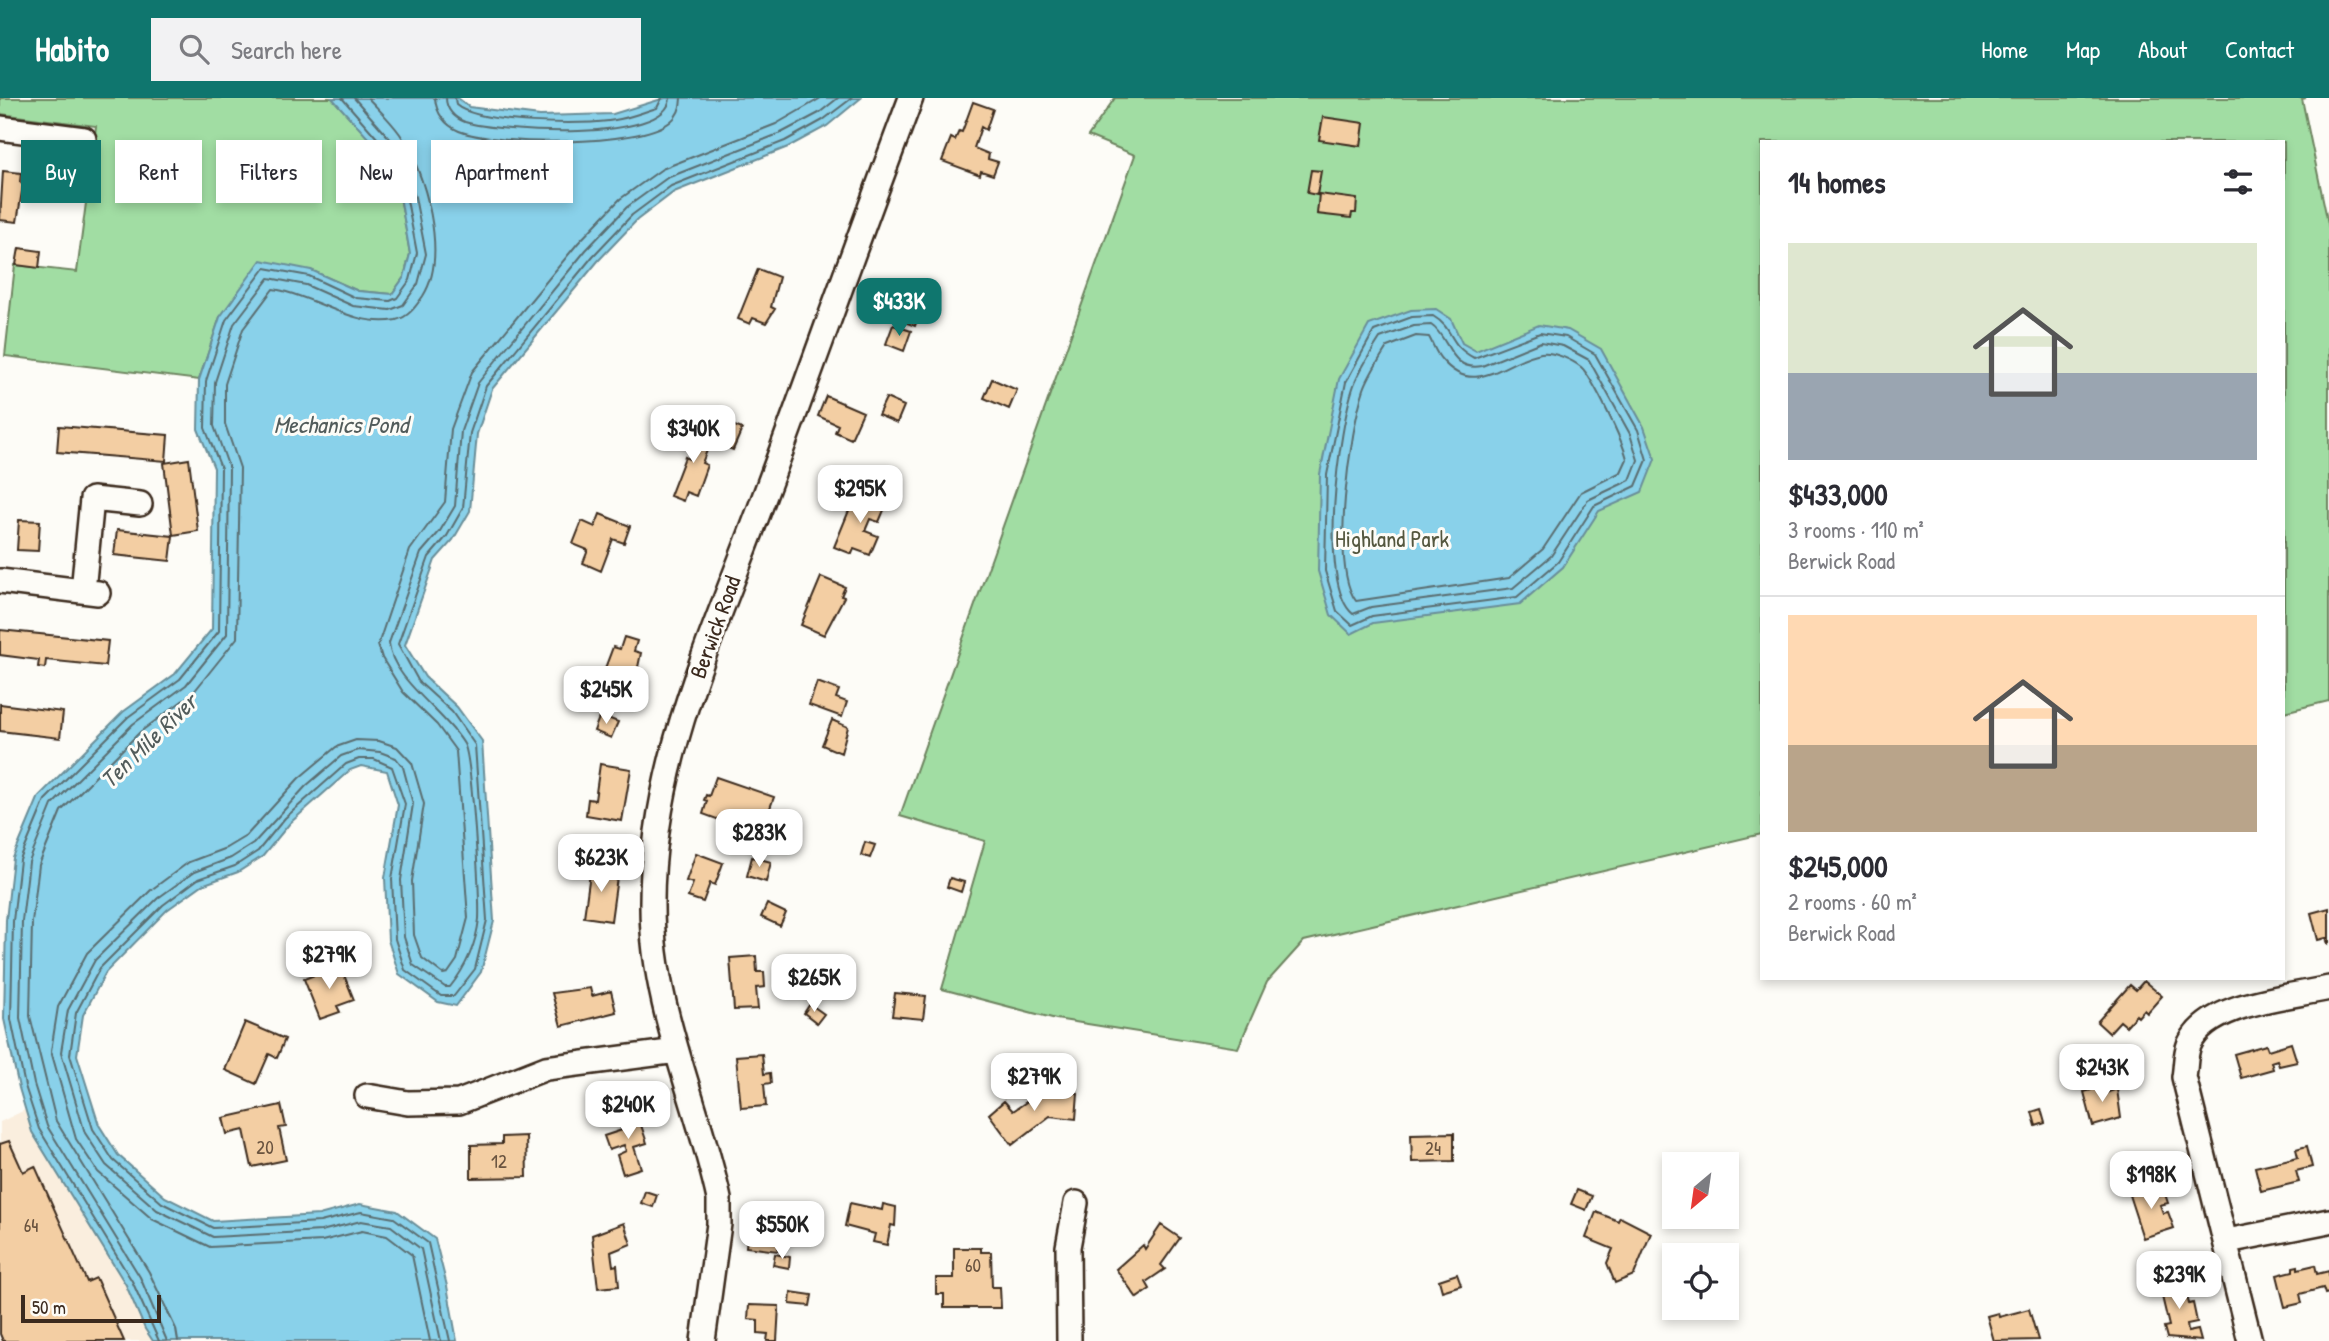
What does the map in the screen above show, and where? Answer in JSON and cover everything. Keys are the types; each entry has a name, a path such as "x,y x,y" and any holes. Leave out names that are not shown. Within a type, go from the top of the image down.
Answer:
{"street":[{"name":"Berwick Road","path":"703,1341 719,1224 719,1199 665,1000 652,909 654,835 664,782 720,610 911,98"},
{"path":"0,128 84,139"},
{"path":"0,581 91,592 92,499 140,504"},
{"path":"2250,1341 2184,1077 2188,1047 2199,1029 2222,1012 2329,988"},
{"path":"367,1096 408,1103 459,1102 546,1069 677,1051"},
{"path":"1069,1341 1068,1247 1076,1203"},
{"path":"2227,1241 2329,1220"}],"shaded area":[{"path":"25,1110 32,1133 126,1285 153,1341 0,1341 0,1122"}],"green space":[{"path":"0,98 332,98 371,140 336,140 336,203 401,203 410,254 404,277 392,294 358,291 311,270 220,317 199,380 5,356 15,265 77,272 86,203 101,203 101,140 94,140 96,126 0,114"},
{"name":"Highland Park","path":"1115,98 2306,98 2302,99 2329,228 2329,701 2285,712 2285,140 1760,140 1760,834 1304,941 1267,982 1238,1048 1056,1019 942,989 985,841 900,816 1135,155 1088,136"}],"water":[{"name":"Mechanics Pond","path":"332,98 458,98 469,107 540,116 613,114 665,98 861,98 827,126 788,147 674,192 637,220 598,261 492,389 477,434 470,511 453,540 435,560 405,645 425,677 457,707 482,741 494,921 481,972 456,1006 438,1002 399,974 388,940 385,878 398,805 387,771 361,766 350,770 290,823 263,856 238,872 202,885 167,910 106,972 83,1015 77,1055 99,1125 118,1155 165,1197 213,1221 319,1215 360,1204 397,1211 435,1239 457,1341 153,1341 126,1285 32,1132 19,1088 4,1019 6,920 13,858 39,796 123,712 175,674 212,629 214,468 198,429 199,380 220,317 261,260 311,270 358,291 392,294 404,277 410,254 401,203 417,203 417,140 370,140"},
{"path":"1436,309 1451,319 1462,343 1476,351 1539,325 1568,330 1601,349 1644,427 1655,459 1642,492 1599,511 1563,567 1520,604 1373,623 1351,634 1331,615 1318,571 1320,474 1339,379 1369,325 1411,310"}],"building":[{"path":"973,102 993,109 986,130 981,127 974,148 989,154 988,159 998,162 993,175 981,171 980,175 942,161 951,138 955,140 959,131 962,132"},
{"path":"1323,117 1364,123 1361,146 1319,140"},
{"path":"1311,170 1321,171 1317,195 1307,193"},
{"path":"3,171 21,173 17,222 0,220"},
{"path":"1319,194 1357,199 1356,213 1352,213 1351,218 1317,214"},
{"path":"19,248 41,251 39,268 16,265"},
{"path":"758,269 779,277 771,307 775,309 766,323 753,318 750,324 738,319"},
{"path":"907,281 923,286 920,294 925,296 915,326 888,316 898,287 904,289"},
{"path":"893,325 911,331 904,351 886,344"},
{"path":"992,379 1017,390 1009,409 984,398"},
{"path":"826,396 863,412 851,439 835,432 838,425 818,416"},
{"path":"886,398 904,406 897,423 878,415"},
{"path":"725,422 742,429 733,450 716,443"},
{"path":"695,424 711,430 709,436 712,438 702,463 707,465 696,496 686,492 683,501 670,496 685,457 689,459 696,439 690,437"},
{"path":"59,426 168,435 166,461 57,452"},
{"path":"189,459 198,531 173,535 164,463"},
{"path":"857,491 887,503 879,522 870,519 865,531 878,536 870,555 854,549 852,554 834,547"},
{"path":"600,514 630,526 624,543 613,539 601,571 583,563 588,550 573,544 582,521 595,527"},
{"path":"19,520 40,521 38,551 17,550"},
{"path":"117,530 173,536 170,561 114,555"},
{"path":"821,577 845,587 841,596 844,597 824,635 801,625"},
{"path":"0,630 108,641 105,666 46,660 45,668 38,667 39,660 0,655"},
{"path":"624,637 637,641 634,651 641,653 637,672 635,670 631,681 604,671 613,647 620,649"},
{"path":"817,682 839,690 836,698 847,702 842,717 809,705"},
{"path":"0,704 63,712 60,738 0,731"},
{"path":"600,715 618,722 611,738 594,731"},
{"path":"832,720 848,727 841,753 822,745"},
{"path":"600,764 631,769 622,821 586,815 588,799 595,800"},
{"path":"716,777 774,797 766,819 742,811 736,826 703,814 707,801 704,800 706,795 709,796"},
{"path":"865,842 875,845 870,858 861,855"},
{"path":"696,853 723,863 715,885 710,883 703,902 688,897 693,883 686,881"},
{"path":"752,857 771,862 766,882 747,876"},
{"path":"591,866 618,870 611,921 584,917"},
{"path":"950,878 964,882 961,892 947,887"},
{"path":"767,904 786,913 780,926 761,917"},
{"path":"2329,908 2328,944 2326,938 2318,940 2311,913"},
{"path":"756,956 757,972 764,972 765,987 756,988 758,1009 734,1010 730,958"},
{"path":"340,965 354,1000 337,1006 340,1012 320,1019 304,979"},
{"path":"2144,981 2162,996 2147,1013 2144,1010 2126,1026 2120,1021 2109,1033 2097,1022 2130,985 2136,990"},
{"path":"590,988 592,996 611,991 616,1012 561,1026 552,993"},
{"path":"895,993 926,996 923,1019 892,1016"},
{"path":"810,1004 824,1014 817,1023 804,1013"},
{"path":"245,1022 285,1039 277,1058 269,1054 256,1084 225,1070"},
{"path":"2291,1043 2297,1062 2279,1066 2277,1060 2271,1062 2273,1069 2241,1078 2234,1054 2266,1045 2268,1050"},
{"path":"762,1054 764,1074 770,1073 771,1083 764,1084 766,1106 741,1108 736,1056"},
{"path":"2102,1079 2106,1093 2117,1089 2121,1118 2093,1126 2084,1092 2091,1090 2089,1083"},
{"path":"1044,1090 1078,1093 1076,1119 1050,1116 1012,1145 989,1114 1004,1101 1013,1111"},
{"path":"281,1105 286,1127 279,1128 286,1160 252,1167 244,1130 227,1134 223,1118"},
{"path":"2041,1109 2045,1123 2036,1126 2032,1112"},
{"path":"636,1110 647,1143 634,1147 641,1168 623,1174 617,1155 626,1151 624,1145 609,1150 604,1136 622,1130 618,1116"},
{"path":"1454,1133 1454,1161 1412,1162 1411,1134"},
{"path":"526,1136 527,1177 471,1178 471,1145 502,1144 502,1137"},
{"path":"9,1141 23,1172 35,1166 87,1282 96,1278 124,1341 3,1341 0,1334 0,1144"},
{"path":"2307,1146 2312,1167 2296,1171 2299,1182 2261,1191 2255,1167 2298,1157 2296,1149"},
{"path":"2162,1185 2168,1203 2160,1205 2163,1213 2168,1212 2174,1228 2143,1238 2129,1195"},
{"path":"1577,1190 1592,1196 1586,1210 1571,1204"},
{"path":"645,1191 657,1195 653,1207 641,1203"},
{"path":"850,1203 882,1210 883,1204 896,1207 895,1226 891,1225 887,1245 873,1242 875,1234 845,1226"},
{"path":"1596,1212 1618,1221 1620,1217 1651,1233 1634,1275 1615,1283 1607,1263 1613,1249 1586,1238"},
{"path":"764,1218 776,1220 774,1236 779,1237 778,1251 746,1247 748,1229 762,1231"},
{"path":"624,1223 631,1244 611,1252 613,1266 617,1265 619,1286 598,1288 592,1235"},
{"path":"1161,1225 1180,1238 1161,1265 1165,1269 1146,1282 1150,1289 1137,1298 1116,1269 1143,1245 1145,1249"},
{"path":"954,1248 981,1248 981,1252 991,1252 992,1287 1000,1287 1001,1308 944,1308 944,1294 936,1294 936,1278 954,1278"},
{"path":"775,1254 790,1257 789,1268 773,1265"},
{"path":"2315,1265 2317,1274 2329,1271 2329,1293 2325,1294 2323,1288 2300,1294 2302,1303 2285,1307 2277,1275 2293,1271 2293,1267 2298,1266 2298,1269"},
{"path":"1457,1274 1461,1285 1442,1291 1439,1280"},
{"path":"2182,1275 2189,1304 2193,1303 2197,1322 2187,1324 2188,1332 2198,1330 2201,1341 2167,1338 2164,1327 2169,1326 2160,1288 2168,1287 2166,1278"},
{"path":"791,1292 812,1295 810,1306 790,1304"},
{"path":"749,1305 779,1306 777,1341 767,1341 768,1334 758,1333 758,1320 748,1319"},
{"path":"2029,1309 2038,1340 1994,1341 1987,1316 1998,1313 1999,1317"}],"water label":[{"name":"Ten Mile River","path":"149,741"}]}
